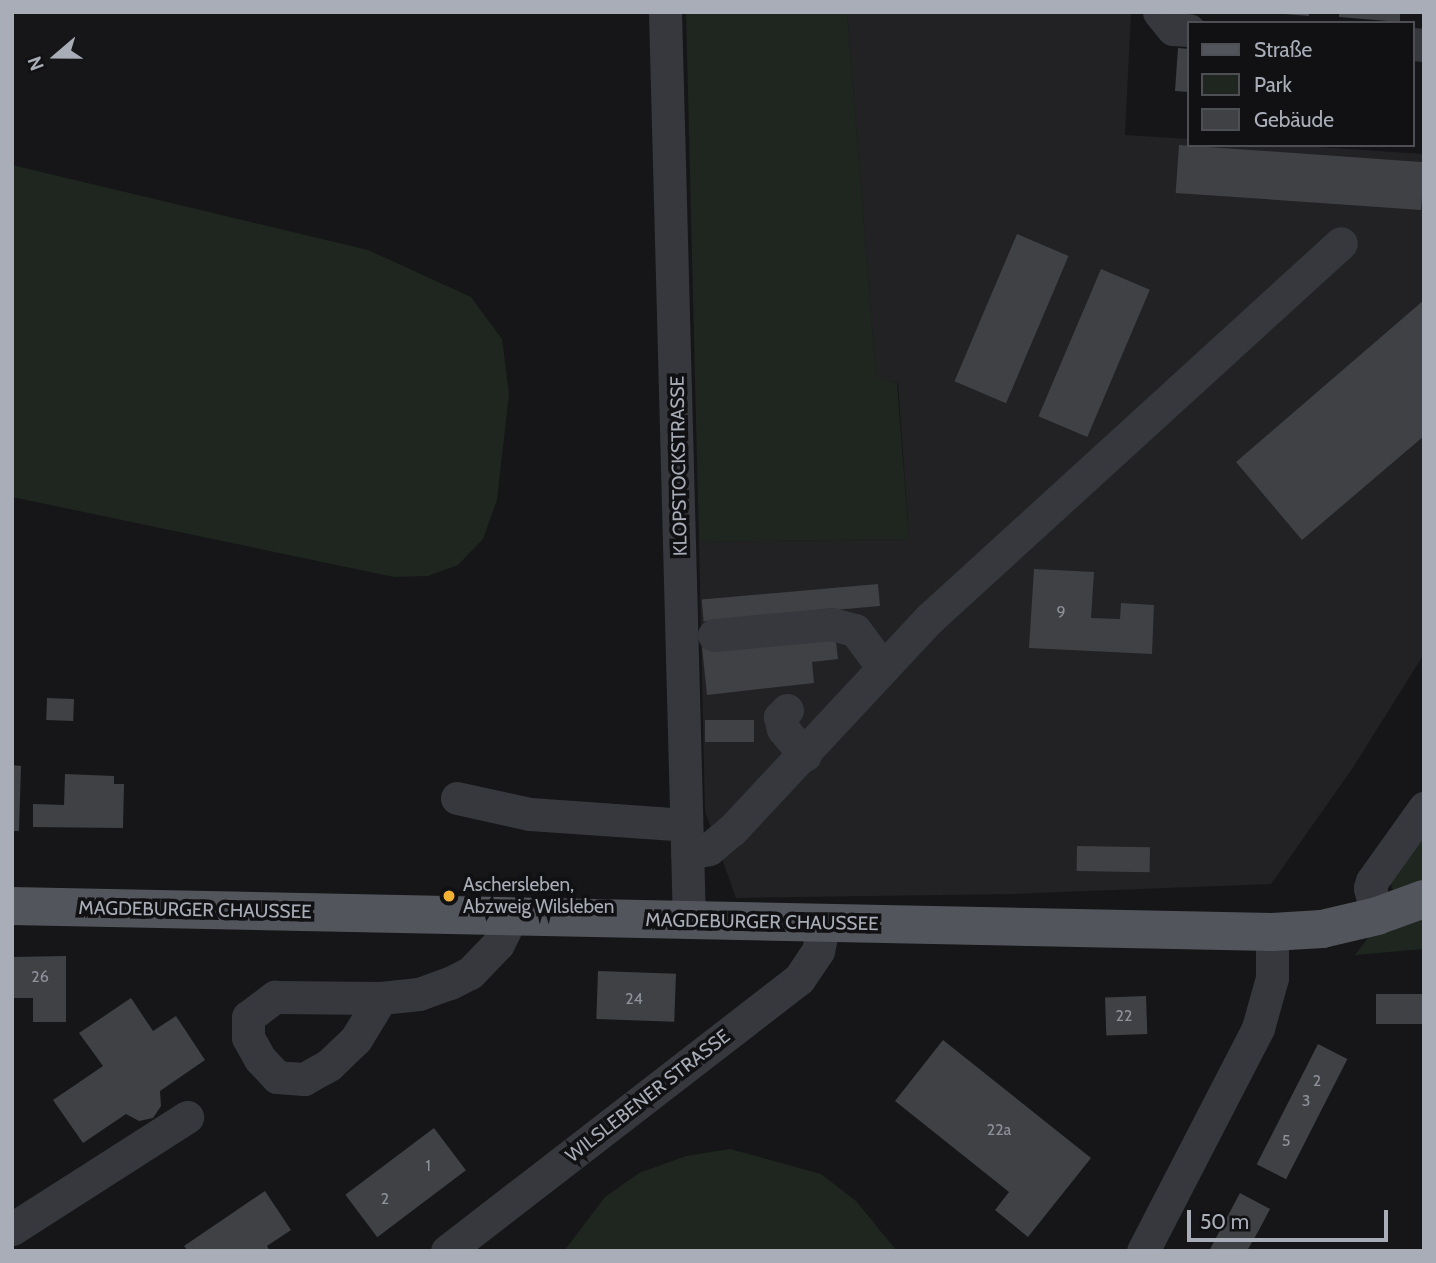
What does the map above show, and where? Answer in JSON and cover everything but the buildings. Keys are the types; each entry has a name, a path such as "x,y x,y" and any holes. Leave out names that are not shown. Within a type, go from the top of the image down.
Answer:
{"main road":[{"name":"MAGDEBURGER CHAUSSEE","path":"12,906 1272,932 1322,929 1377,916 1424,899"}],"street":[{"name":"KLOPSTOCKSTRASSE","path":"665,12 689,920"},
{"path":"1159,12 1173,29 1188,30"},
{"path":"457,798 530,814 687,839 709,849 732,831 883,668 1060,495 1341,243"},
{"path":"714,635 832,624 855,630 883,668"},
{"path":"787,710 780,718 783,730 805,755"},
{"path":"1377,916 1370,888 1372,881 1424,808"},
{"path":"381,998 419,994 470,973 498,944 511,917"},
{"name":"WILSLEBENER STRASSE","path":"447,1251 799,979 818,951 824,923"},
{"path":"1143,1251 1242,1063 1269,995 1272,932"},
{"path":"12,1229 187,1117"}],"shaded area":[{"path":"847,12 1131,12 1125,135 1188,139 1188,147 1318,147 1424,154 1424,654 1352,769 1271,884 1012,894 736,898 705,811 699,542 909,539 898,383 876,378"}],"green space":[{"path":"686,12 847,12 876,377 897,383 909,539 699,542"},
{"path":"12,165 368,250 471,297 502,339 509,394 497,500 483,539 458,565 428,576 394,577 12,497"},
{"path":"1424,827 1424,949 1355,955 1396,901 1388,874"},
{"path":"730,1149 821,1174 856,1201 897,1251 564,1251 605,1197 639,1173 686,1156"}],"place":[{"name":"Aschersleben, Abzweig Wilsleben","path":"449,896"}]}
